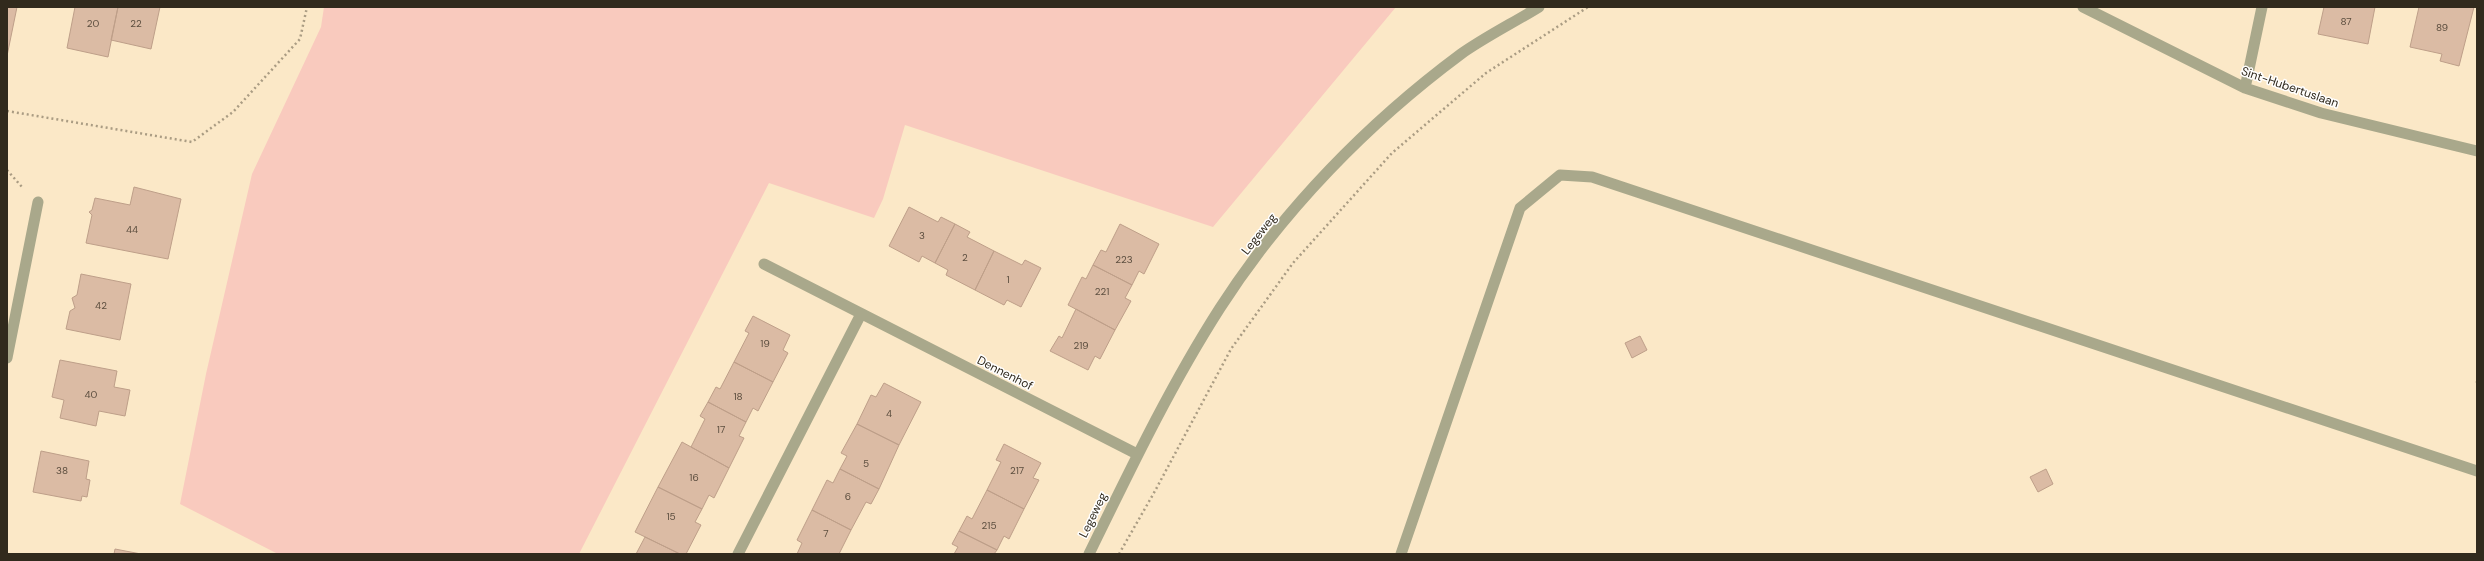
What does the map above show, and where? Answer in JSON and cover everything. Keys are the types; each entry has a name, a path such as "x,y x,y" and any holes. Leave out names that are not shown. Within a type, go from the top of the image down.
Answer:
{"street":[{"name":"Legeweg","path":"1089,554 1137,454 1169,394 1221,307 1267,242 1321,179 1389,114 1462,54 1539,7"},
{"name":"Sint-Hubertuslaan","path":"2084,7 2245,88 2321,113 2477,151"},
{"path":"2245,88 2262,7"},
{"path":"1401,554 1520,208 1560,176 1592,177 2477,471"},
{"path":"7,358 38,202"},
{"name":"Dennenhof","path":"764,264 1137,454"},
{"path":"738,554 861,314"}],"path":[{"path":"7,111 192,142 233,112 300,39 307,7"},
{"path":"1118,554 1155,491 1231,349 1293,263 1392,153 1486,73 1588,7"}],"shaded area":[{"path":"324,7 1396,7 1213,227 905,125 883,199 874,218 769,183 579,554 278,554 180,504 206,374 252,174 321,27"}],"building":[{"path":"7,7 17,7 7,56"},
{"path":"75,7 118,7 108,57 67,48"},
{"path":"118,7 160,7 151,49 111,40"},
{"path":"2324,7 2375,7 2368,44 2318,34"},
{"path":"2419,7 2474,7 2459,66 2440,61 2442,54 2410,47"},
{"path":"134,187 181,199 168,259 86,243 92,215 89,212 92,210 95,198 130,205"},
{"path":"909,207 938,222 941,217 955,224 935,263 922,256 919,262 889,246"},
{"path":"955,224 970,232 967,237 994,251 975,290 946,275 948,270 935,263"},
{"path":"1120,224 1159,244 1144,274 1139,271 1132,285 1093,265 1101,250 1106,252"},
{"path":"994,251 1022,265 1025,260 1041,268 1021,307 1007,300 1004,305 975,290"},
{"path":"1093,265 1132,285 1125,298 1131,301 1115,330 1068,305 1082,277 1086,279"},
{"path":"81,274 131,284 120,340 66,329 70,311 75,308 72,298 77,295"},
{"path":"1076,309 1115,330 1100,359 1095,356 1088,370 1050,351 1059,336 1062,338"},
{"path":"753,316 790,335 783,350 788,353 773,382 734,362 749,333 745,331"},
{"path":"1640,336 1647,350 1632,358 1625,343"},
{"path":"60,360 117,371 114,387 130,390 125,416 99,411 96,426 60,418 64,400 52,397"},
{"path":"734,362 773,382 758,411 753,408 746,422 708,402 716,387 720,389"},
{"path":"884,383 921,402 899,445 857,424 871,395 876,397"},
{"path":"708,402 746,422 739,436 744,438 729,468 691,447 705,419 700,416"},
{"path":"857,424 899,445 879,489 840,469 847,456 841,453"},
{"path":"682,442 729,468 714,498 709,495 702,509 658,487"},
{"path":"1004,444 1041,463 1033,478 1039,480 1024,509 987,490 1001,462 996,460"},
{"path":"41,451 89,461 86,479 90,480 87,497 82,496 81,501 33,492"},
{"path":"840,469 879,489 871,504 866,502 851,530 812,510 827,480 833,483"},
{"path":"2046,469 2053,484 2038,492 2030,477"},
{"path":"658,487 702,509 695,522 701,525 686,554 680,554 635,532"},
{"path":"987,490 1024,509 1009,539 1004,536 997,550 959,531 967,516 972,519"},
{"path":"812,510 851,530 839,554 797,554 802,543 797,540"},
{"path":"959,531 997,550 994,554 954,554 958,547 952,544"},
{"path":"645,537 680,554 636,554"},
{"path":"115,549 141,554 114,554"}]}
